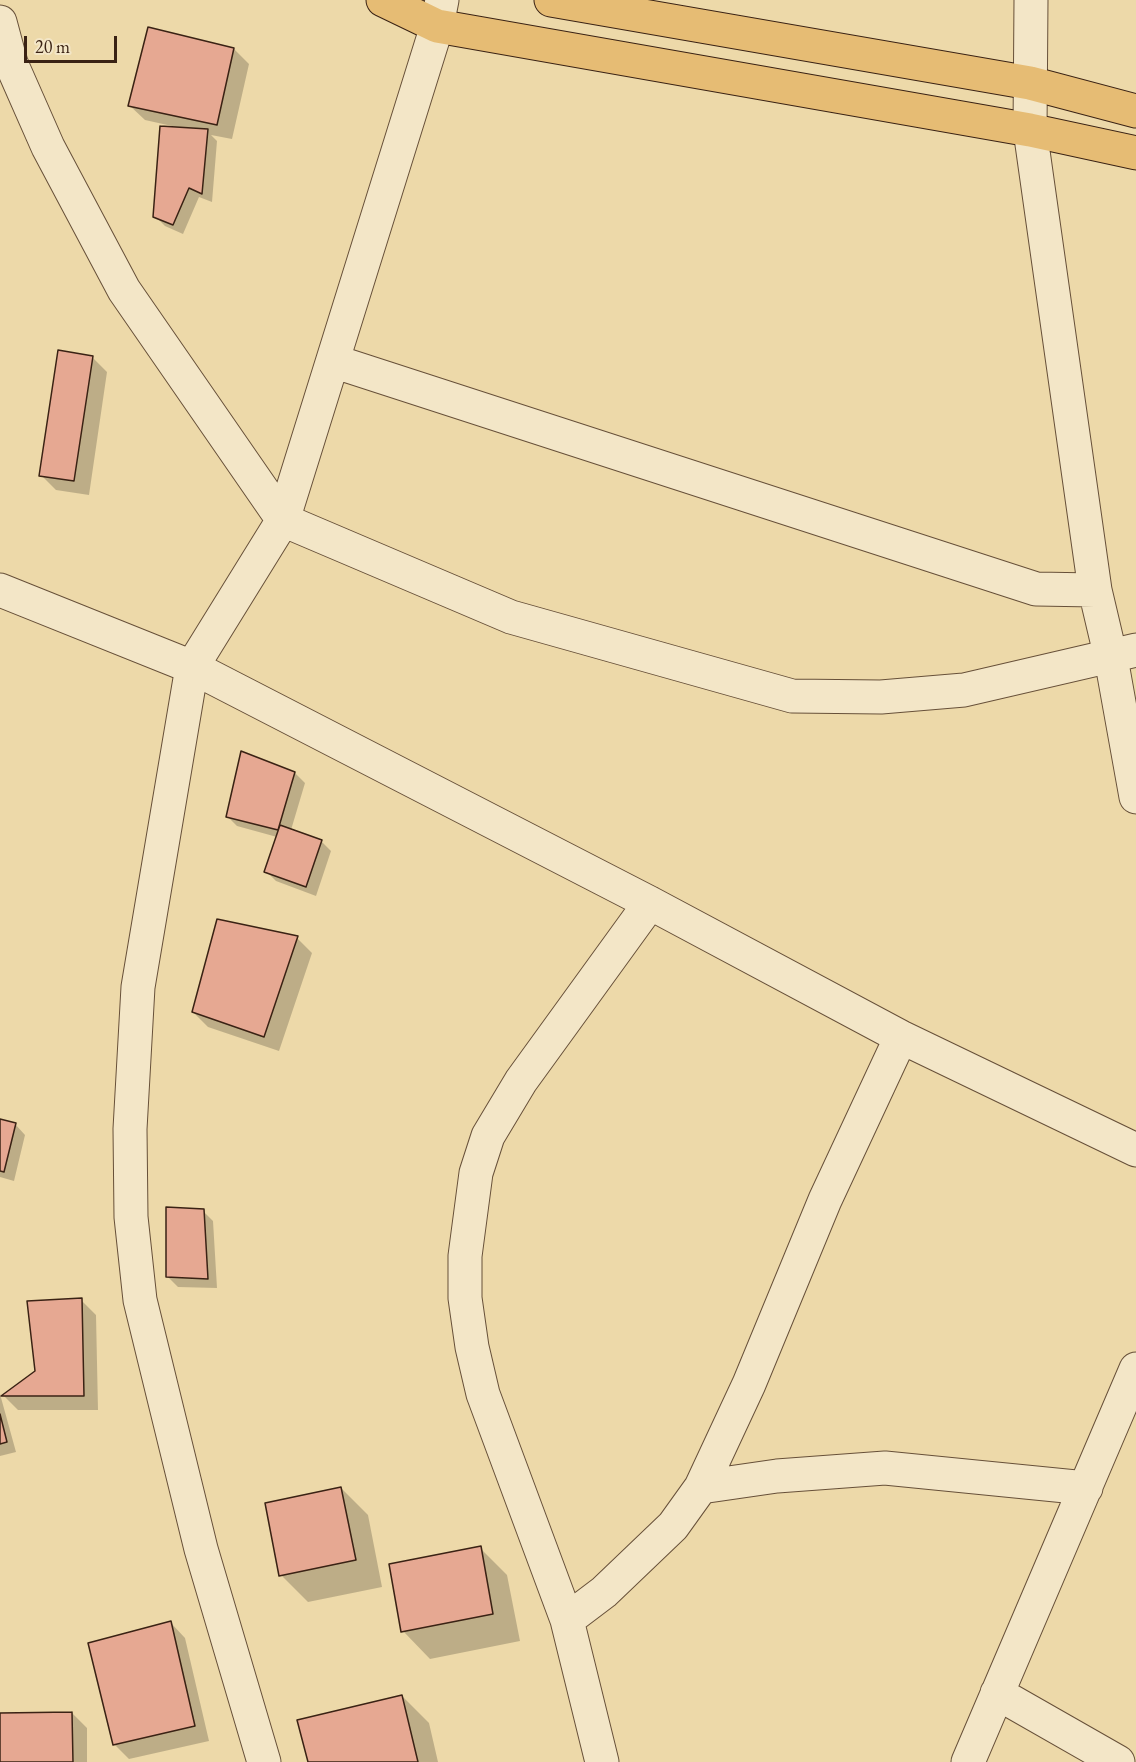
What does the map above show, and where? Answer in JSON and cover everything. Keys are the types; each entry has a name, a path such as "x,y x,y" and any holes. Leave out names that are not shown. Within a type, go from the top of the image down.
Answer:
{"main road":[{"path":"383,0 1136,153"},
{"path":"551,0 1030,83 1136,111"}],"street":[{"path":"1031,0 1030,130 1095,590 1123,654 1136,797"},
{"path":"264,1762 201,1550 140,1300 131,1217 130,1129 138,987 192,667 283,520 439,13"},
{"path":"0,22 11,63 48,147 124,290 283,520 512,617 792,696 881,698 964,690 1123,654"},
{"path":"333,361 1036,589 1095,590"},
{"path":"0,590 192,667 650,903 901,1037 1136,1150"},
{"path":"602,1762 567,1620 483,1394 466,1308 465,1256 476,1173 488,1136 521,1081 650,903"},
{"path":"567,1620 604,1593 673,1526 701,1487 749,1384 825,1200 901,1037"},
{"path":"968,1762 1136,1369"},
{"path":"701,1487 777,1476 885,1468 1086,1488"},
{"path":"997,1693 1118,1762"}],"building":[{"path":"148,27 234,48 217,125 128,106"},
{"path":"160,126 208,129 202,194 189,188 173,225 153,217"},
{"path":"58,350 93,356 74,481 39,476"},
{"path":"241,751 295,772 278,830 226,817"},
{"path":"280,825 322,840 306,887 264,872"},
{"path":"217,919 298,936 264,1037 192,1012"},
{"path":"0,1119 16,1123 4,1172 0,1171"},
{"path":"166,1207 204,1209 208,1279 166,1277"},
{"path":"82,1298 84,1396 1,1396 35,1371 27,1301"},
{"path":"0,1414 7,1442 0,1444"},
{"path":"341,1487 356,1560 279,1576 265,1503"},
{"path":"481,1546 493,1614 401,1632 389,1564"},
{"path":"171,1621 195,1726 113,1745 88,1643"},
{"path":"402,1695 418,1762 308,1762 297,1720"},
{"path":"72,1712 73,1762 0,1762 0,1713"}]}
